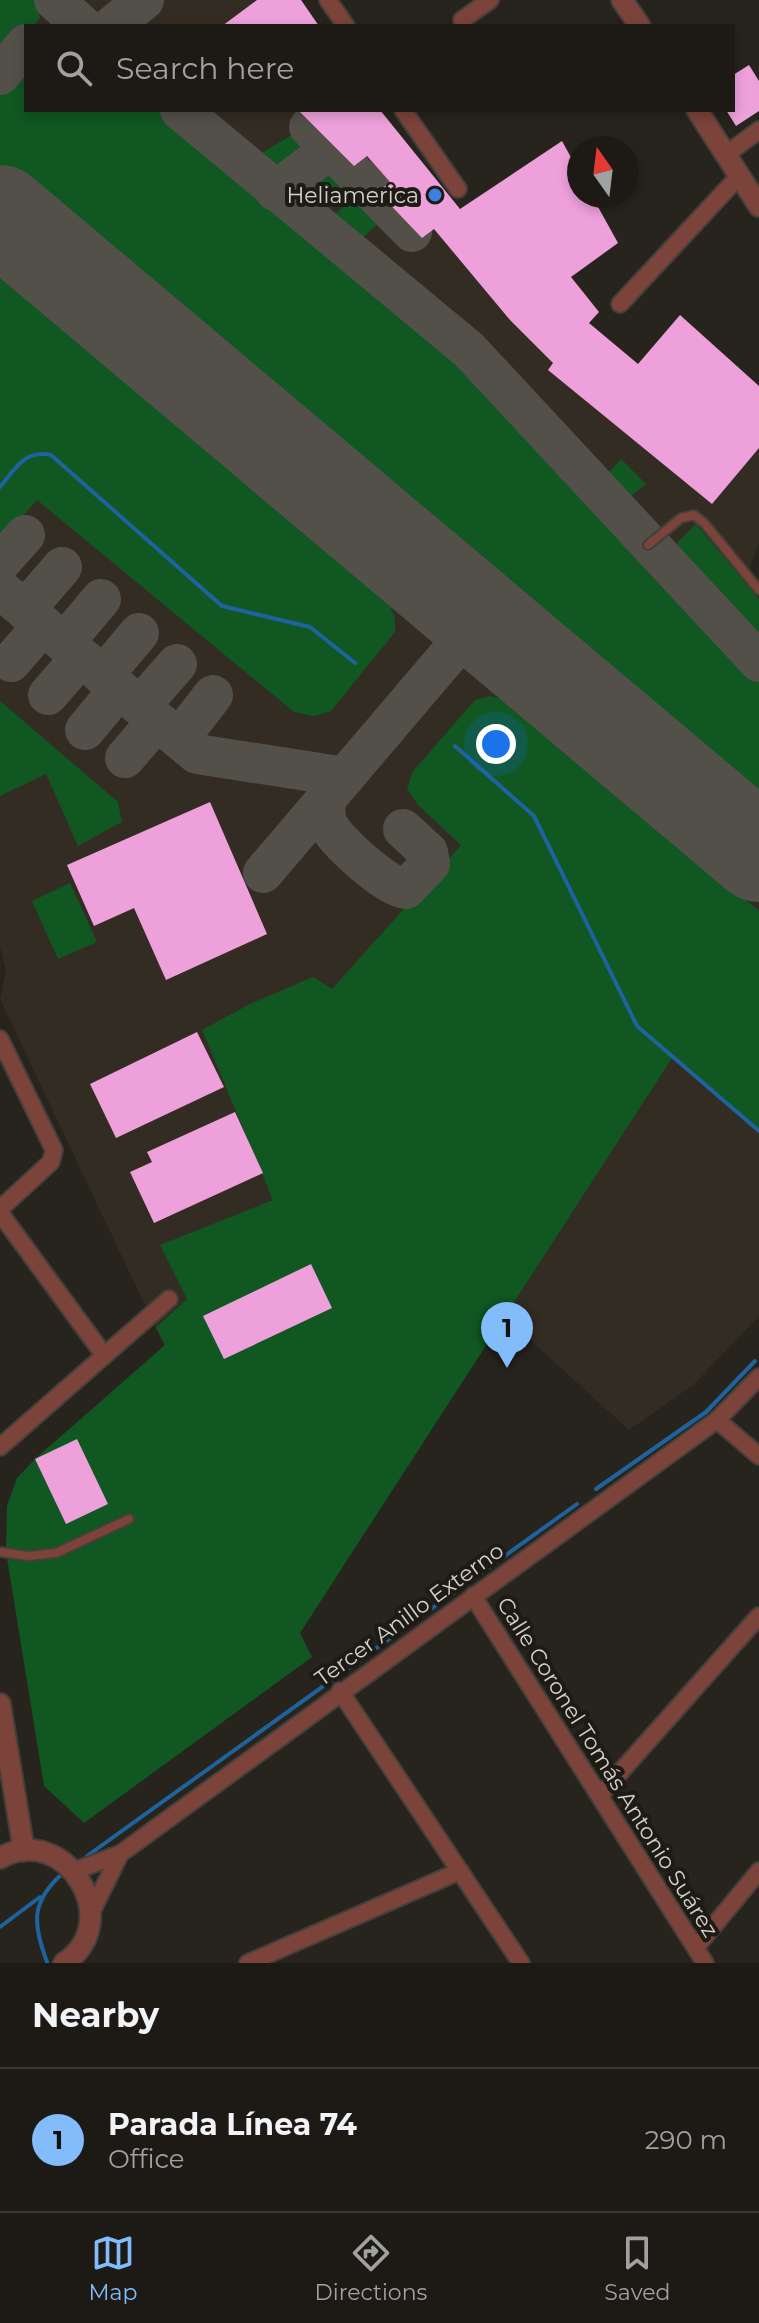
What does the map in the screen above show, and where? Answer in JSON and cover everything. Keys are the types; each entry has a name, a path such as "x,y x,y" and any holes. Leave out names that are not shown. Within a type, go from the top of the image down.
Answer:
{"street":[{"path":"328,0 345,24"},
{"path":"462,20 490,0"},
{"path":"622,0 639,24"},
{"path":"404,112 458,189"},
{"path":"698,112 759,206"},
{"path":"727,154 759,130"},
{"path":"620,304 740,175"},
{"path":"0,1039 54,1150 47,1165 0,1209 104,1355"},
{"path":"0,1447 169,1299"},
{"name":"Tercer Anillo Externo","path":"74,1871 120,1854 340,1691 717,1420 759,1377"},
{"path":"717,1420 759,1456"},
{"name":"Calle Coronel Tomás Antonio Suárez","path":"473,1596 705,1963"},
{"path":"600,1795 759,1616"},
{"path":"340,1691 521,1963"},
{"path":"0,1704 24,1851"},
{"path":"0,1858 24,1851 51,1855 74,1871 89,1897 91,1913"},
{"path":"64,1963 81,1954 91,1913 120,1854"},
{"path":"248,1963 460,1871"},
{"path":"697,1946 759,1871"}],"lane":[{"path":"648,545 681,518 694,515 705,524 759,590"},
{"path":"0,1552 28,1556 56,1553 129,1519"}],"shaded area":[{"path":"0,0 301,0 318,24 24,24 24,112 382,112 460,209 562,141 567,150 567,208 599,208 618,243 571,277 599,312 589,323 638,364 680,315 759,386 759,543 750,567 759,587 759,1316 693,1385 629,1430 504,1316 300,1633 0,999 6,970 0,947"}],"green space":[{"path":"0,0 35,0 40,18 35,24 24,24 24,37 0,64"},
{"path":"24,67 24,112 163,112 477,376 759,680 759,794 0,170 0,94"},
{"path":"302,129 315,144 313,153 280,176 256,156"},
{"path":"328,164 341,169 353,181 319,211 294,189"},
{"path":"363,191 386,216 357,243 330,218"},
{"path":"0,272 387,599 395,618 395,632 331,711 314,716 294,712 37,500 0,542"},
{"path":"621,459 646,484 623,503 601,480"},
{"path":"696,524 759,599 759,643 671,549"},
{"path":"491,696 513,703 759,911 759,1131 672,1058 300,1633 312,1657 84,1823 44,1786 6,1552 7,1506 17,1478 165,1345 156,1327 187,1299 160,1245 273,1200 202,1030 250,1004 313,977 332,989 461,845 418,805 407,789 413,771 475,700"},
{"path":"0,701 118,802 122,822 78,846 46,774 0,796"},
{"path":"70,883 97,942 58,959 32,901"}],"building":[{"path":"257,0 301,0 318,24 225,24"},
{"path":"749,65 759,81 759,111 736,126 727,112 735,112 735,74"},
{"path":"300,112 382,112 460,209 562,141 567,150 567,208 599,208 618,243 571,277 599,312 589,323 638,364 680,315 759,386 759,448 712,504 548,370 553,363 510,320 434,229 422,238 378,192 390,182 367,156 354,166"},
{"path":"210,802 267,934 166,980 134,908 94,926 67,865"},
{"path":"197,1032 224,1087 116,1138 90,1084"},
{"path":"235,1112 263,1173 154,1223 130,1172 152,1162 147,1152"},
{"path":"311,1264 332,1308 224,1359 203,1316"},
{"path":"77,1439 108,1504 66,1524 35,1459"}],"waterway":[{"path":"0,487 27,458 51,455 222,606 310,627 355,663"},
{"path":"455,746 534,816 637,1026 759,1131"},
{"path":"596,1489 706,1412 755,1361"},
{"path":"87,1856 577,1504"},
{"path":"47,1962 39,1936 37,1914 45,1894 63,1873"},
{"path":"0,1927 40,1897"}],"taxiway":[{"path":"54,0 81,24"},
{"path":"114,24 144,0"},
{"path":"0,75 24,46"},
{"path":"182,112 469,350 759,662"},
{"path":"309,127 412,232"},
{"path":"275,191 332,148"},
{"path":"0,563 25,535"},
{"path":"25,610 62,567"},
{"path":"0,589 197,754 345,777"},
{"path":"64,643 101,599"},
{"path":"263,873 480,618"},
{"path":"11,662 43,625"},
{"path":"103,676 139,633"},
{"path":"48,695 81,657"},
{"path":"140,706 177,664"},
{"path":"85,730 119,689"},
{"path":"179,739 213,695"},
{"path":"125,758 157,721"},
{"path":"327,798 325,811 333,832 375,872 406,889 430,864 428,852 403,829"}],"runway":[{"path":"0,214 759,853"}],"place":[{"name":"Heliamerica","path":"435,195"},
{"name":"Parada Línea 74","path":"507,1368"}]}
